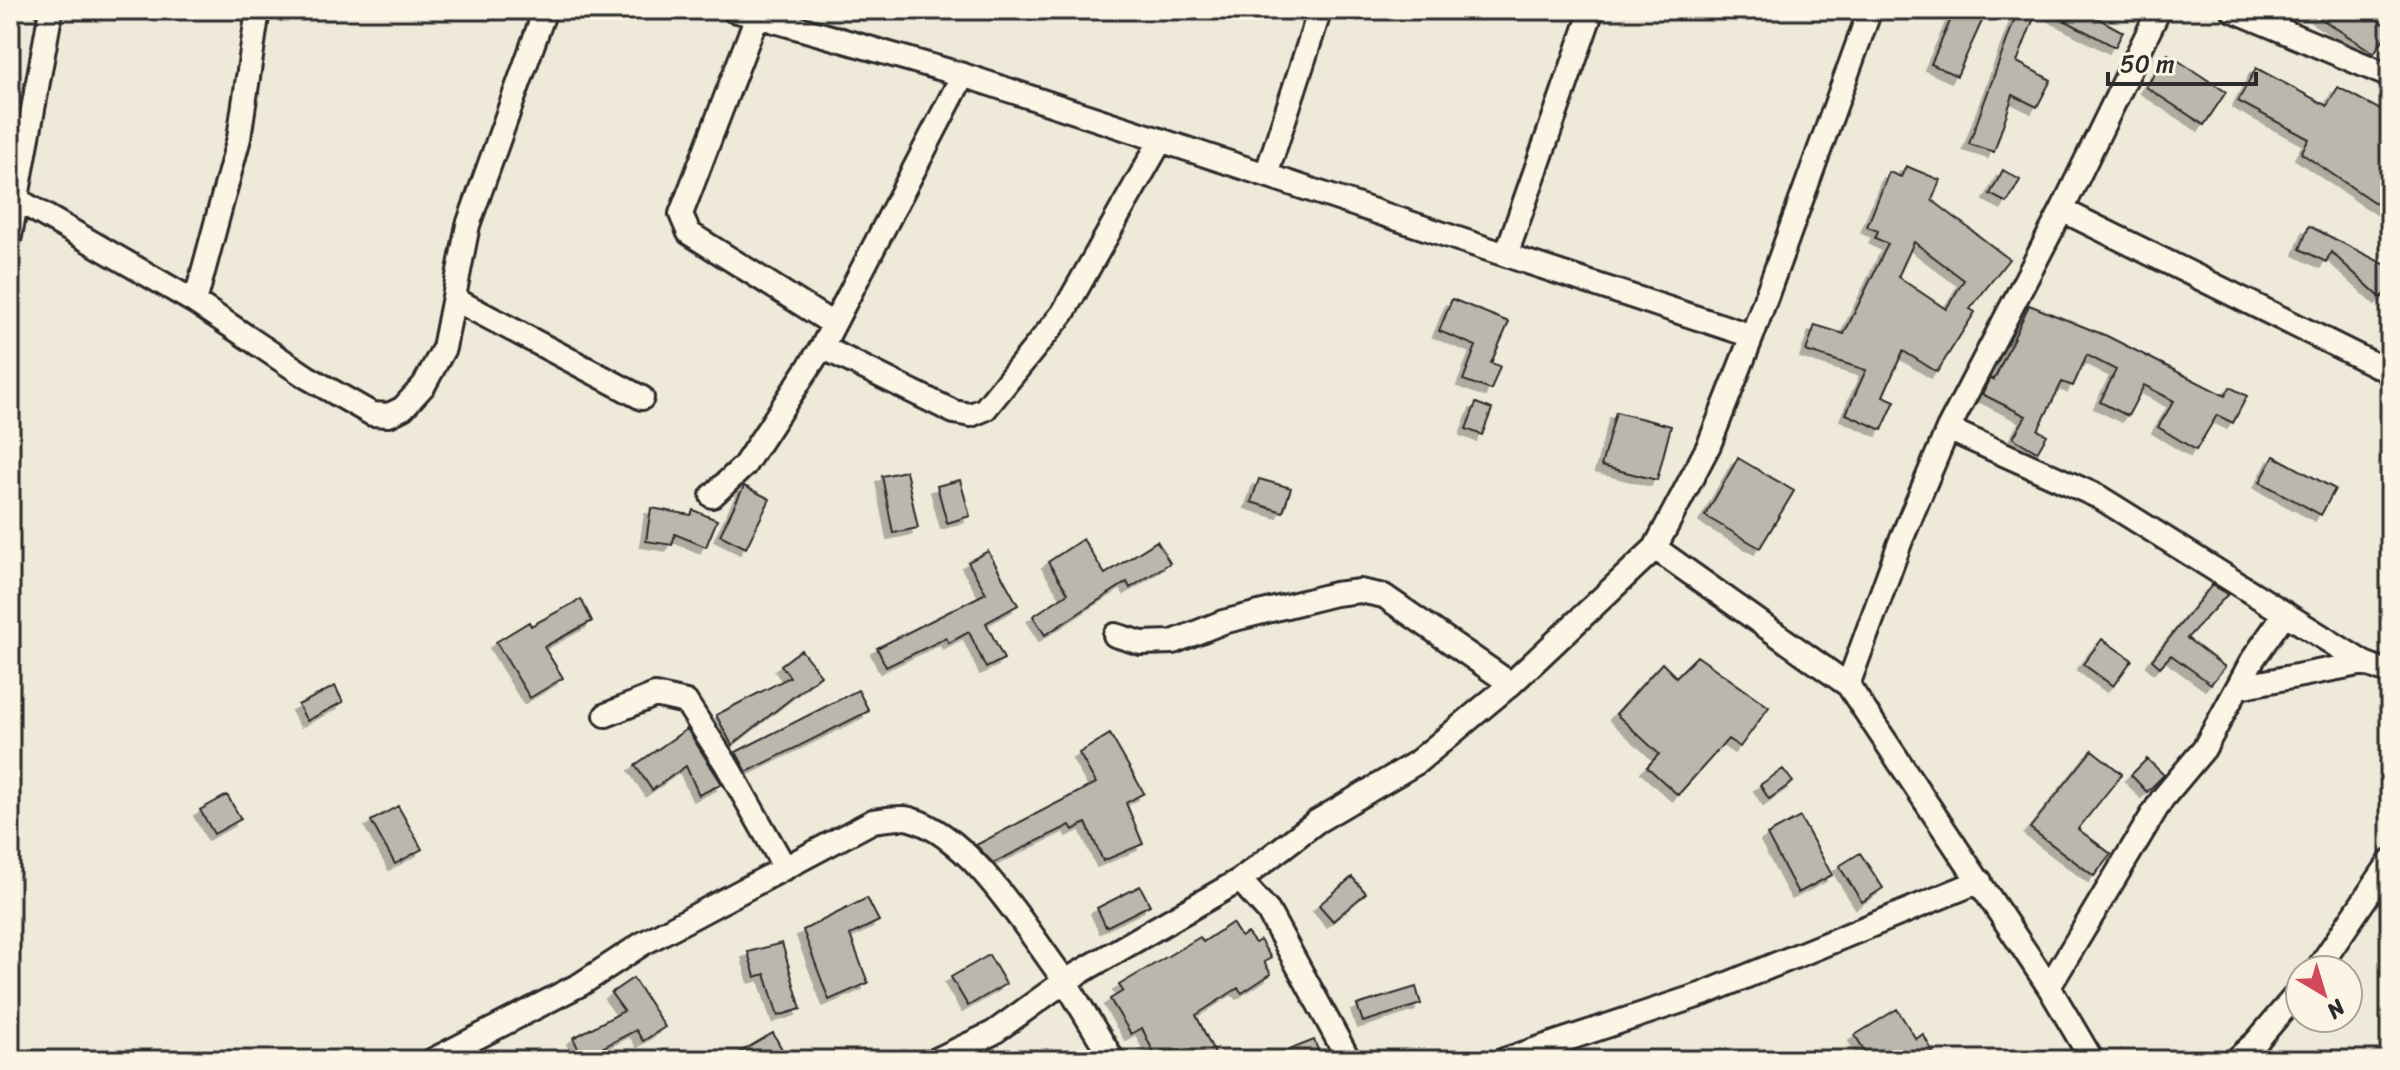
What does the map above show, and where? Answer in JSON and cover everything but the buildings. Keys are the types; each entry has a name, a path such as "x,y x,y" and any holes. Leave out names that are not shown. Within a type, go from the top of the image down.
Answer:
{"street":[{"path":"10,236 51,10"},
{"path":"195,302 239,138 258,10"},
{"path":"16,199 195,302 307,377 372,414 389,415 403,408 424,385 444,348 456,300 468,225 545,10"},
{"path":"733,10 758,13 963,75 1752,336"},
{"path":"1266,175 1320,10"},
{"path":"1506,255 1592,10"},
{"path":"936,1060 993,1033 1065,981 1240,880 1316,822 1416,763 1511,684 1655,548 1709,445 1752,336 1870,10"},
{"path":"1848,685 1901,540 1948,429 2062,210 2159,10"},
{"path":"2233,10 2387,69"},
{"path":"758,13 681,214 683,225 689,233 833,324"},
{"path":"712,496 744,466 822,347 963,75"},
{"path":"822,347 954,412 971,415 985,409 1063,313 1161,140"},
{"path":"2062,210 2390,372"},
{"path":"456,300 642,398"},
{"path":"1948,429 2099,497 2364,663 2390,673"},
{"path":"1655,548 1848,685 2049,987 2092,1060"},
{"path":"1115,635 1141,643 1173,642 1223,622 1360,591 1384,596 1511,684"},
{"path":"2049,987 2162,799 2204,749 2253,659 2285,613"},
{"path":"2239,687 2364,663"},
{"path":"606,715 655,695 686,702 785,868"},
{"path":"433,1060 581,984 642,944 873,821 909,818 947,839 977,865 1065,981 1113,1060"},
{"path":"2328,954 2390,862"},
{"path":"1240,880 1268,911 1349,1060"},
{"path":"1504,1060 1544,1054 1703,994 1980,881"},
{"path":"2236,1060 2284,1009"}]}
